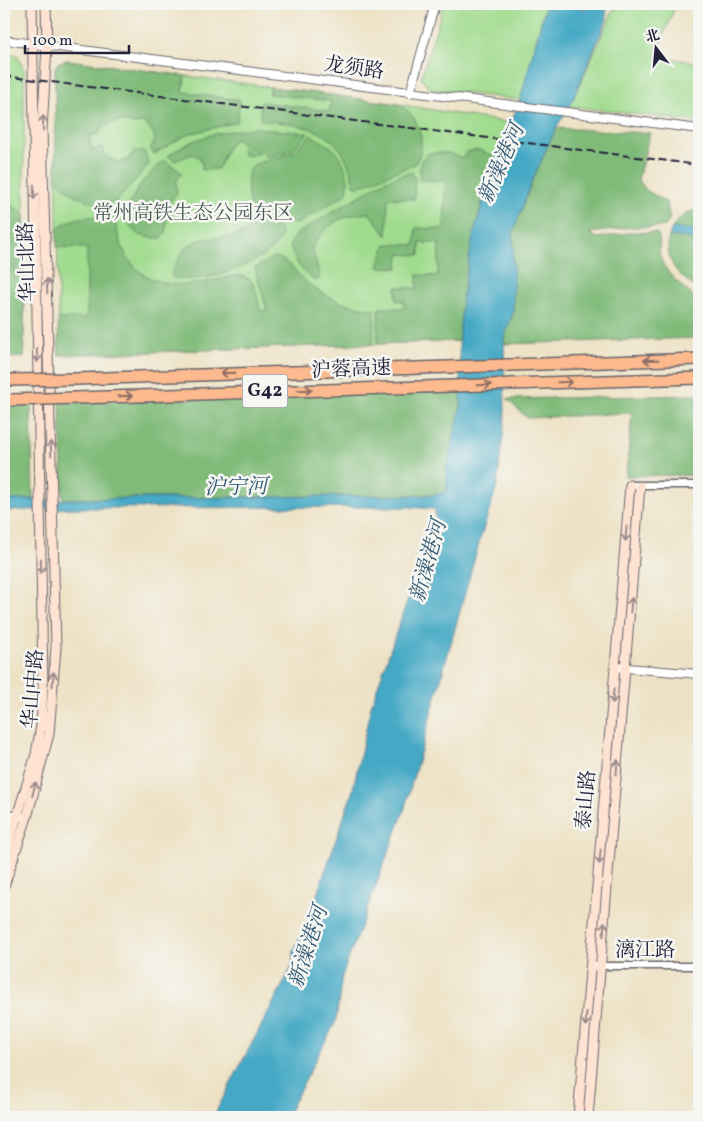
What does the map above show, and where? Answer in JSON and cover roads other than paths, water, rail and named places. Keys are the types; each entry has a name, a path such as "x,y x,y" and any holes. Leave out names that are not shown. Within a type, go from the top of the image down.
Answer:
{"highway":[{"name":"沪蓉高速","path":"6,380 699,359"},
{"name":"沪蓉高速","path":"7,400 699,378"}],"main road":[{"name":"华山北路","path":"32,4 40,518"},
{"name":"华山北路","path":"46,4 47,46 42,129 53,519"},
{"name":"泰山路","path":"578,1117 630,485"},
{"name":"泰山路","path":"588,1117 640,486"},
{"name":"华山中路","path":"4,886 22,817 41,726 43,686 40,518"},
{"name":"华山中路","path":"4,860 22,817 50,727 56,647 53,519"}],"street":[{"path":"410,93 435,4"},
{"name":"龙须路","path":"4,40 699,129"},
{"path":"630,485 699,485"},
{"path":"615,667 699,674"},
{"path":"4,816 22,817"},
{"name":"漓江路","path":"591,966 699,966"}],"water":[{"name":"新澡港河","path":"546,4 584,4 582,9 585,10 588,4 610,4 606,12 607,19 570,106 556,128 532,181 513,233 513,312 504,338 505,420 497,486 479,543 404,811 342,976 336,1021 286,1117 213,1117 292,967 294,950 310,915 352,793 371,706 408,598 436,538 435,509 409,507 76,508 4,511 4,500 432,495 447,492 447,467 461,406 459,341 462,298 472,241 493,166 520,100"},
{"path":"672,228 695,230 699,233 699,244 688,238 669,236"}],"railway":[{"path":"4,76 699,165"}],"park label":[{"name":"常州高铁生态公园东区","path":"193,214"}],"water label":[{"name":"沪宁河","path":"236,488"}]}
